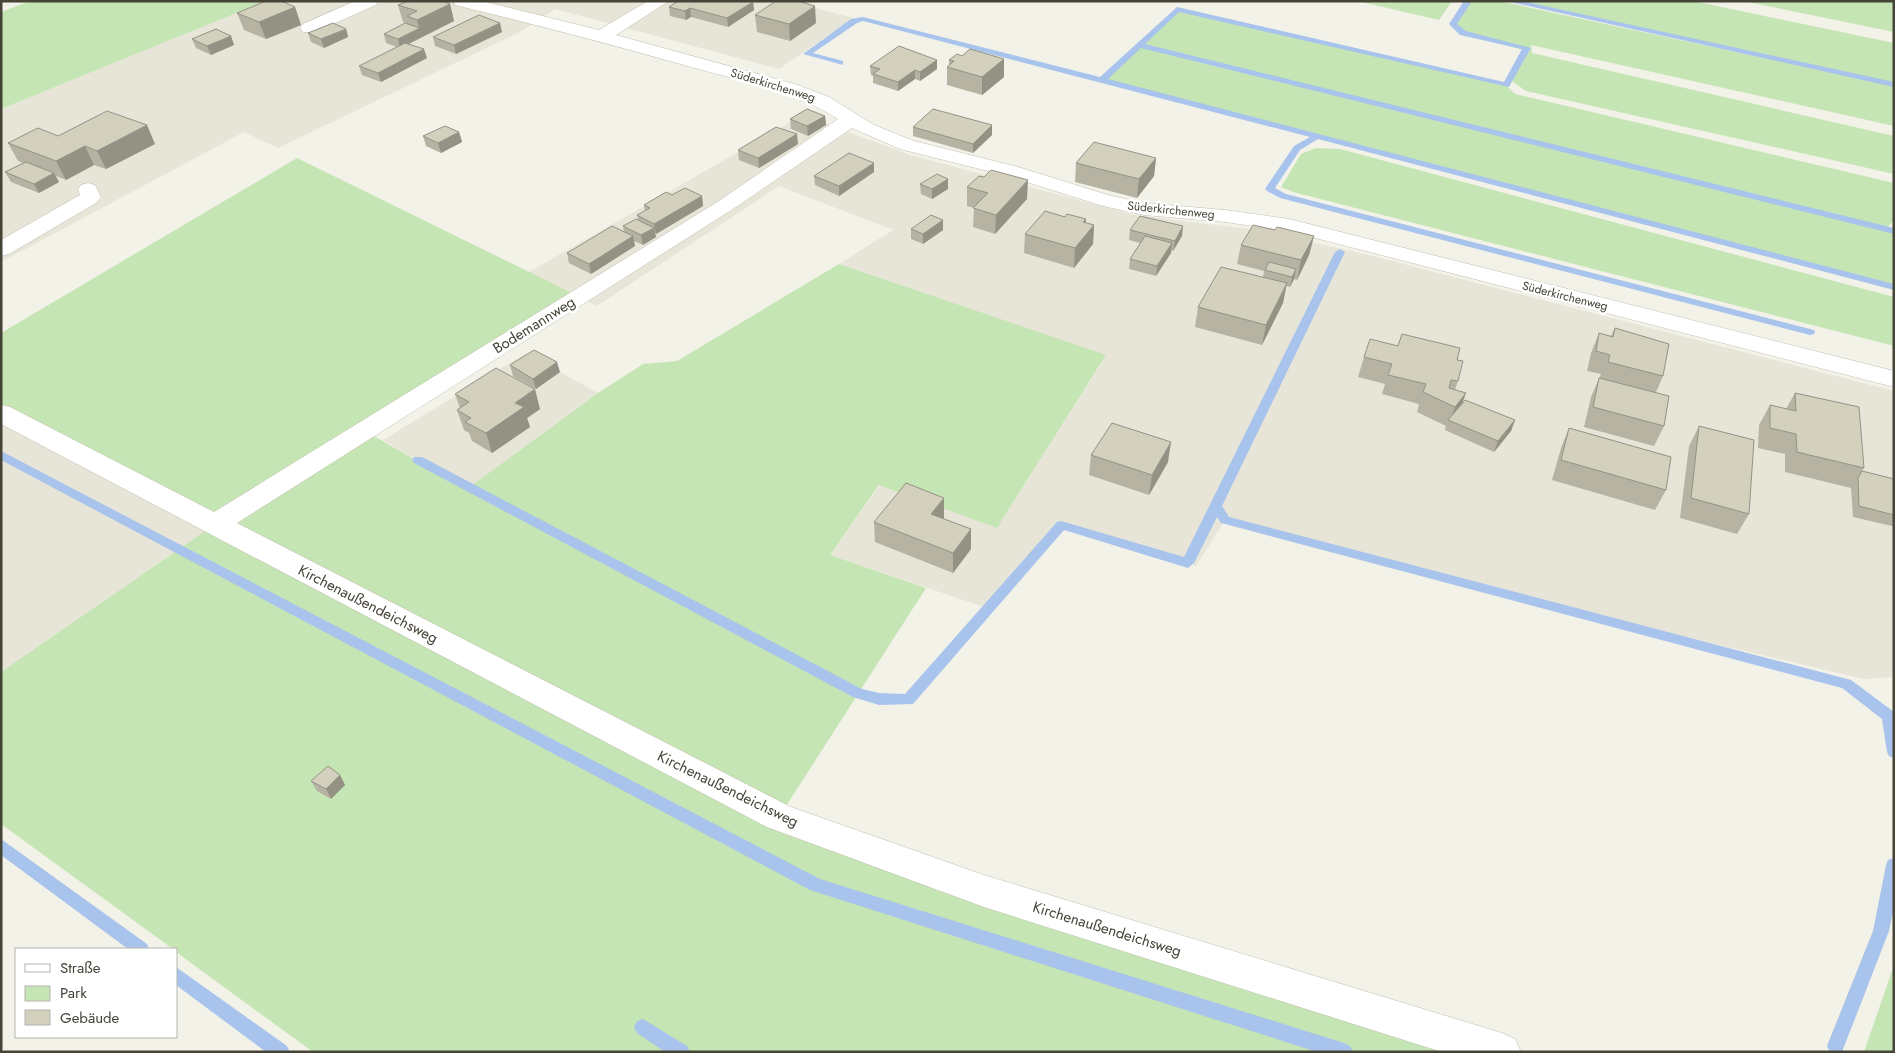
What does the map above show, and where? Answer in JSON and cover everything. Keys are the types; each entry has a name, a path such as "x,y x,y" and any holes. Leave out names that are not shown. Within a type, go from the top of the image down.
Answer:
{"street":[{"path":"309,28 370,1"},
{"name":"Süderkirchenweg","path":"461,1 601,36 791,89 822,101 850,120 907,145 1011,172 1110,202 1152,210 1225,216 1289,225 1894,379"},
{"path":"601,36 661,1"},
{"name":"Bodemannweg","path":"214,525 726,205 850,120"},
{"path":"1,249 89,199 91,197 88,189"},
{"name":"Kirchenaußendeichsweg","path":"1,413 779,817 984,891 1502,1052"}],"shaded area":[{"path":"266,1 789,1 853,18 779,69 555,9 520,32 278,148 244,132 1,262 1,109"},
{"path":"803,115 910,155 1135,215 1258,230 1369,255 1894,391 1894,677 1864,679 1504,594 1225,520 1196,566 1061,525 993,610 830,555 880,485 997,528 1106,356 839,264 893,230 779,186 597,306 529,272"},
{"path":"526,353 598,393 467,489 383,440"},
{"path":"1,417 214,525 1,672"}],"green space":[{"path":"30,1 266,1 1,109 1,12"},
{"path":"1357,1 1452,1 1439,20"},
{"path":"1468,1 1499,1 1894,86 1894,126 1531,45 1532,53 1894,136 1894,174 1526,91 1509,79 1524,53 1530,52 1463,33 1453,24"},
{"path":"1510,1 1693,1 1894,43 1894,85"},
{"path":"1743,1 1894,1 1894,32"},
{"path":"1177,9 1506,85 1515,94 1894,183 1894,221 1885,229 1894,231 1894,287 1102,80"},
{"path":"1316,148 1340,149 1894,297 1894,346 1293,192 1281,187 1301,154"},
{"path":"297,158 578,296 365,431 467,489 598,393 643,364 677,361 839,264 1106,355 997,528 879,485 830,555 926,588 779,817 1502,1052 313,1052 178,953 178,948 172,948 1,824 1,672 214,525 1,413 1,333"},
{"path":"1894,965 1894,1052 1864,1052"}],"building":[{"path":"266,1 281,1 295,7 259,22 237,13"},
{"path":"408,1 442,1 450,4 417,20 407,16 417,11 398,5"},
{"path":"678,1 753,2 727,18 690,8 685,11 669,7"},
{"path":"776,1 798,1 815,6 789,24 755,15"},
{"path":"479,15 500,23 454,45 433,37"},
{"path":"333,23 346,29 321,39 308,33"},
{"path":"405,23 420,28 398,39 384,34"},
{"path":"216,29 231,36 207,46 192,39"},
{"path":"405,43 424,49 378,73 359,66"},
{"path":"899,46 937,60 920,72 915,70 898,82 873,74 880,69 870,66"},
{"path":"970,49 1004,59 982,77 947,67 954,61 949,60 957,54 962,56"},
{"path":"807,109 825,116 807,126 790,119"},
{"path":"933,109 992,125 973,144 913,127"},
{"path":"107,111 147,125 97,151 85,146 56,161 8,143 38,128 58,136"},
{"path":"445,126 459,132 438,143 423,136"},
{"path":"776,127 797,134 758,158 738,150"},
{"path":"1094,142 1156,158 1139,179 1076,163"},
{"path":"849,153 874,163 839,186 814,176"},
{"path":"26,162 54,173 34,184 5,172"},
{"path":"991,170 1028,180 996,215 973,208 988,193 967,187 979,176 984,177"},
{"path":"937,174 948,179 932,189 920,184"},
{"path":"685,188 702,196 654,224 637,215 650,208 644,205 666,192 672,195"},
{"path":"1045,211 1065,217 1067,214 1086,219 1083,222 1094,225 1075,248 1025,234"},
{"path":"931,215 943,220 923,234 911,229"},
{"path":"1140,216 1183,226 1175,241 1130,230"},
{"path":"636,219 654,228 641,235 623,226"},
{"path":"1253,225 1275,230 1277,227 1314,236 1301,260 1241,245"},
{"path":"612,226 633,236 589,264 567,253"},
{"path":"1145,236 1172,243 1157,266 1130,259"},
{"path":"1269,262 1296,269 1292,277 1265,270"},
{"path":"1221,267 1287,283 1266,325 1198,307"},
{"path":"1615,328 1669,344 1663,376 1608,362 1610,355 1596,351 1599,333 1613,337"},
{"path":"1402,334 1460,348 1457,360 1463,361 1458,381 1451,380 1449,388 1466,393 1455,407 1423,392 1426,384 1388,375 1392,364 1364,357 1370,339 1398,346"},
{"path":"534,350 557,362 533,379 510,365"},
{"path":"496,368 535,389 515,403 524,407 486,433 465,422 471,418 457,410 469,402 455,394"},
{"path":"1599,378 1669,396 1664,426 1593,407"},
{"path":"1795,393 1859,407 1864,468 1797,452 1796,434 1770,428 1770,405 1796,411"},
{"path":"1465,400 1515,420 1498,441 1448,420"},
{"path":"1112,423 1171,442 1152,475 1091,455"},
{"path":"1699,426 1754,440 1749,514 1691,498"},
{"path":"1569,428 1671,457 1666,490 1561,460"},
{"path":"1862,471 1894,479 1894,515 1859,506 1858,478"},
{"path":"906,483 944,498 931,514 971,529 953,553 874,522"},
{"path":"328,766 340,775 326,789 311,781"}],"waterway":[{"path":"1102,80 1177,9 1506,85 1527,48 1463,33 1453,24 1468,1"},
{"path":"1510,1 1894,85"},
{"path":"840,63 807,54 854,21 863,19 1102,80"},
{"path":"1139,45 1894,231"},
{"path":"1102,80 1894,287"},
{"path":"1316,137 1297,148 1270,189 1283,196 1810,332"},
{"path":"418,460 858,693 879,699 908,700 1061,525 1188,563 1340,252"},
{"path":"1,455 816,885 1344,1052"},
{"path":"1216,507 1225,520 1846,684 1889,716 1894,752"},
{"path":"1,846 140,948"},
{"path":"1836,1046 1881,931 1894,865"},
{"path":"178,976 281,1052"},
{"path":"643,1027 681,1052"}]}
